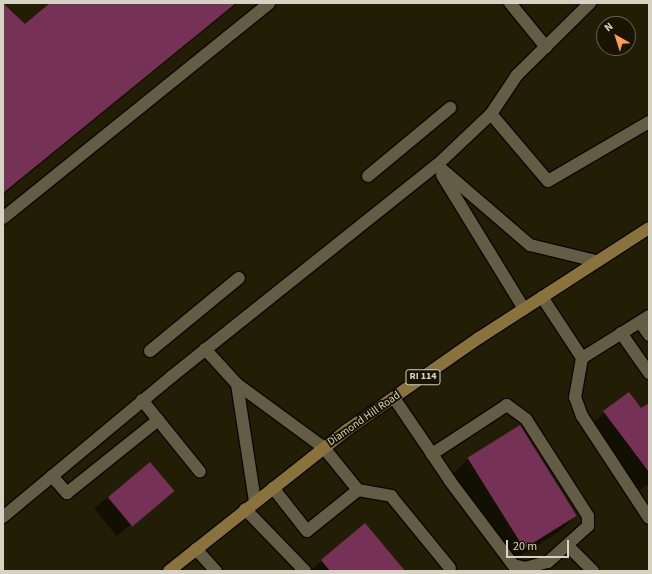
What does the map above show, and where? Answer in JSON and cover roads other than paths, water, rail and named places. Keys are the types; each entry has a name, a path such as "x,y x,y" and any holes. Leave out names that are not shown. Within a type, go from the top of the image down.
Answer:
{"main road":[{"name":"Diamond Hill Road","path":"169,571 324,448 524,309 649,228"}],"lane":[{"path":"3,218 269,3"},
{"path":"510,3 546,47"},
{"path":"3,517 142,400 437,165 491,114 517,75 589,3"},
{"path":"368,176 450,108"},
{"path":"491,114 548,181 649,122"},
{"path":"437,165 530,245 596,261"},
{"path":"437,165 524,309"},
{"path":"150,351 239,278"},
{"path":"542,297 582,358 575,396 582,416 649,518"},
{"path":"582,358 644,319 649,335"},
{"path":"621,333 649,373"},
{"path":"205,349 237,384 324,448 358,490 391,496 450,568"},
{"path":"237,384 250,506 305,571"},
{"path":"394,398 432,454 513,565 525,568 548,562 569,547 588,526 588,516 526,419 507,405 432,454"},
{"path":"142,400 200,472"},
{"path":"52,476 67,493 158,420"},
{"path":"273,488 307,531 358,490"},
{"path":"569,547 593,571"},
{"path":"196,549 216,571"}]}
